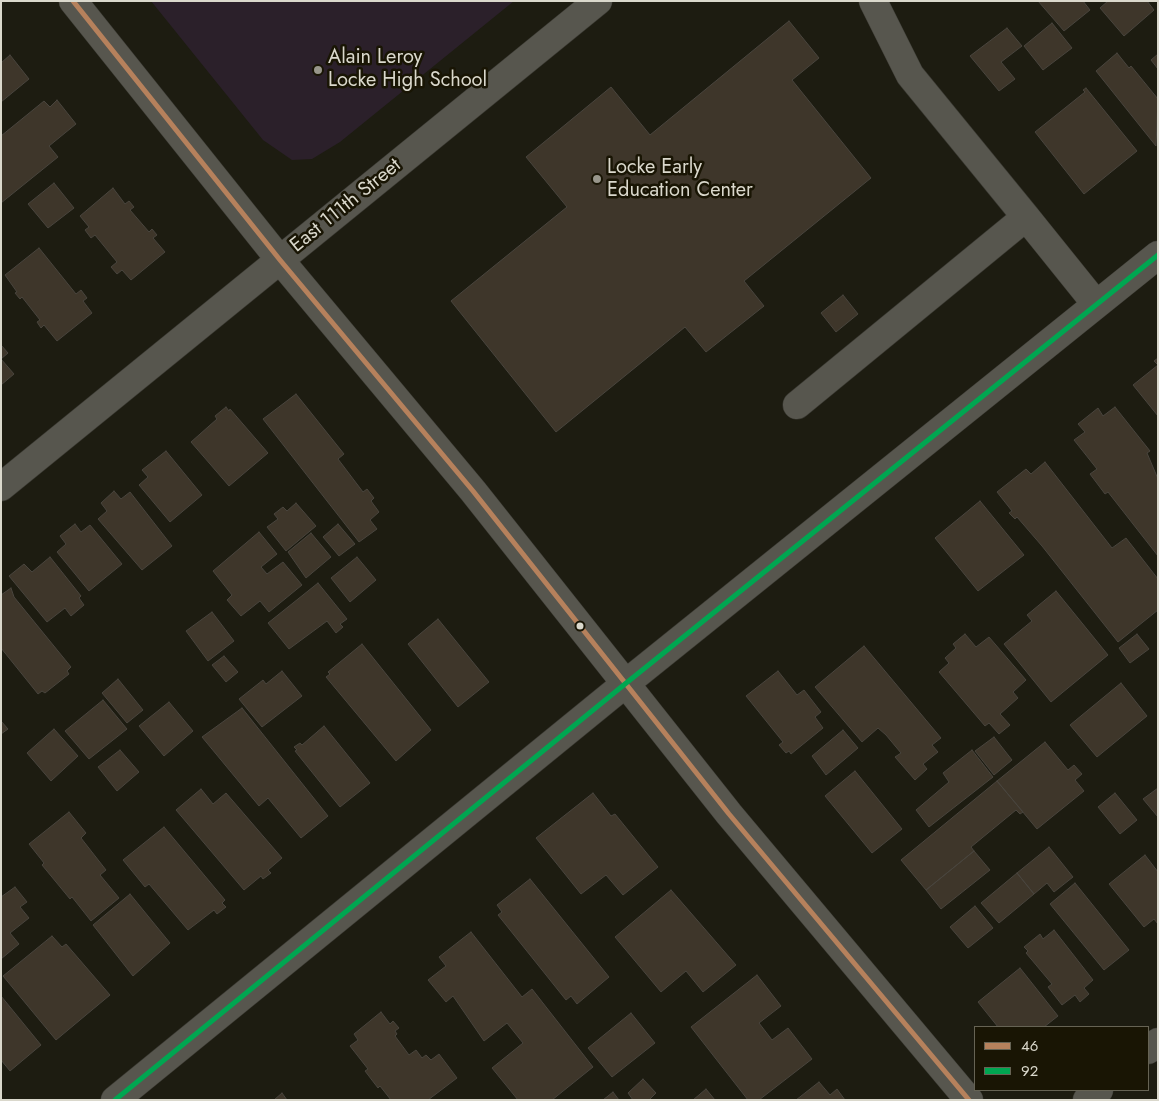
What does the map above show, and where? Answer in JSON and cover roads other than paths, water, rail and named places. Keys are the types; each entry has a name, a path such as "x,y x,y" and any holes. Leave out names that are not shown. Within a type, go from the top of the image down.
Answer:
{"street":[{"path":"74,1 280,260 473,492 729,814 969,1100"},
{"name":"East 111th Street","path":"1,487 598,1"},
{"path":"873,1 910,75 1096,304"},
{"path":"797,405 1026,217"},
{"path":"115,1100 624,684 1158,255"},
{"path":"1087,1100 1098,1091"}],"place":[{"name":"Alain Leroy Locke High School","path":"318,70"},
{"name":"Locke Early Education Center","path":"597,179"}]}
